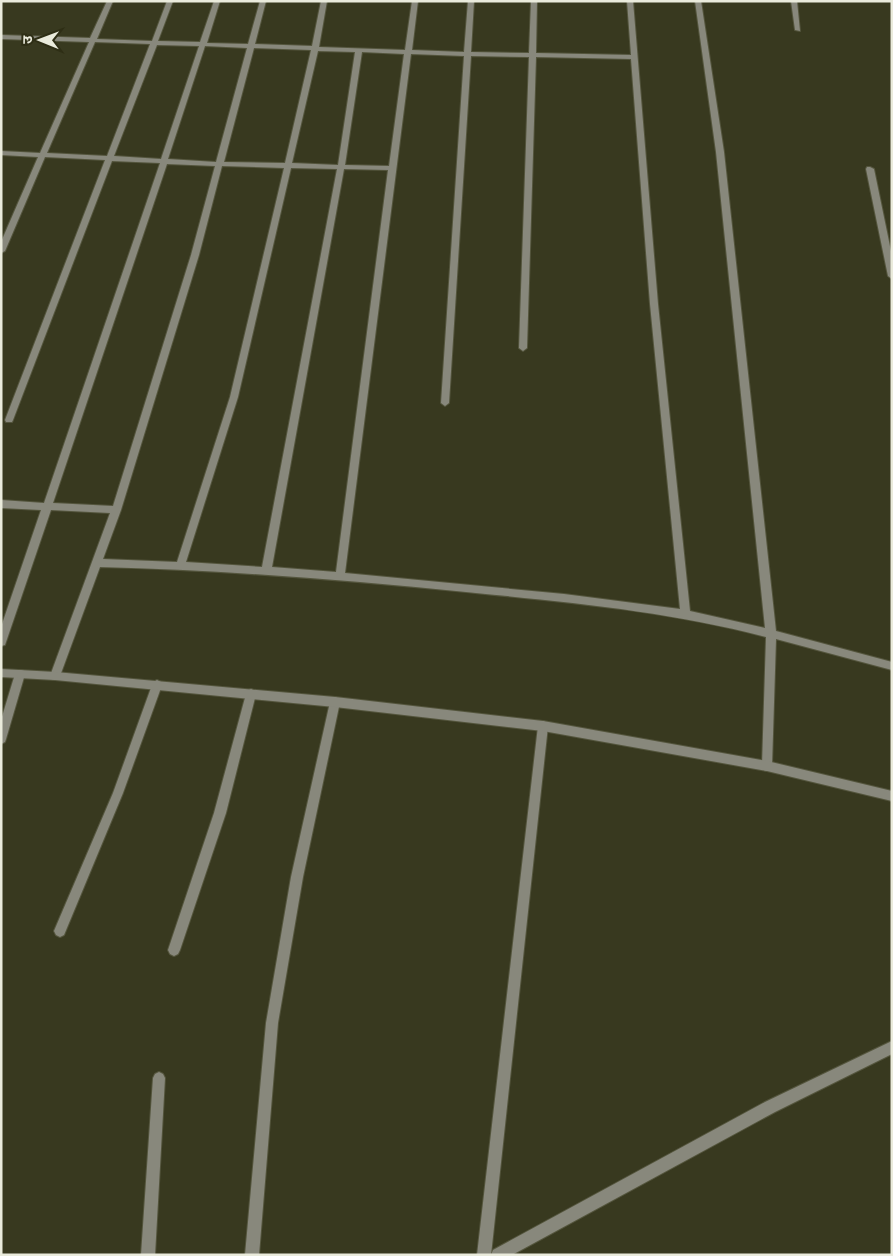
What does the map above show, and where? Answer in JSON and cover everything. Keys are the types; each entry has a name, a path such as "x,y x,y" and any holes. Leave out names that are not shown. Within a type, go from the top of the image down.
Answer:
{"street":[{"path":"1,251 110,1"},
{"path":"8,420 170,1"},
{"path":"1,642 217,1"},
{"path":"54,676 116,510 195,255 263,1"},
{"path":"181,564 234,397 315,49 324,1"},
{"path":"340,576 415,1"},
{"path":"445,402 471,1"},
{"path":"522,348 534,1"},
{"path":"630,1 655,314 685,614"},
{"path":"698,1 720,152 771,634 766,766"},
{"path":"794,1 798,30"},
{"path":"1,37 250,48 634,57"},
{"path":"266,572 342,168 359,50"},
{"path":"1,154 110,157 220,164 392,168"},
{"path":"870,169 892,276"},
{"path":"1,504 116,510"},
{"path":"97,563 181,564 266,572 340,576 579,599 685,614 771,634 892,666"},
{"path":"1,673 54,676 335,702 543,726 766,766 892,796"},
{"path":"1,739 20,674"},
{"path":"60,931 118,793 156,685"},
{"path":"174,950 220,813 251,694"},
{"path":"252,1255 272,1024 297,877 335,702"},
{"path":"484,1255 543,726"},
{"path":"498,1255 770,1107 892,1047"},
{"path":"148,1255 159,1078"}]}
